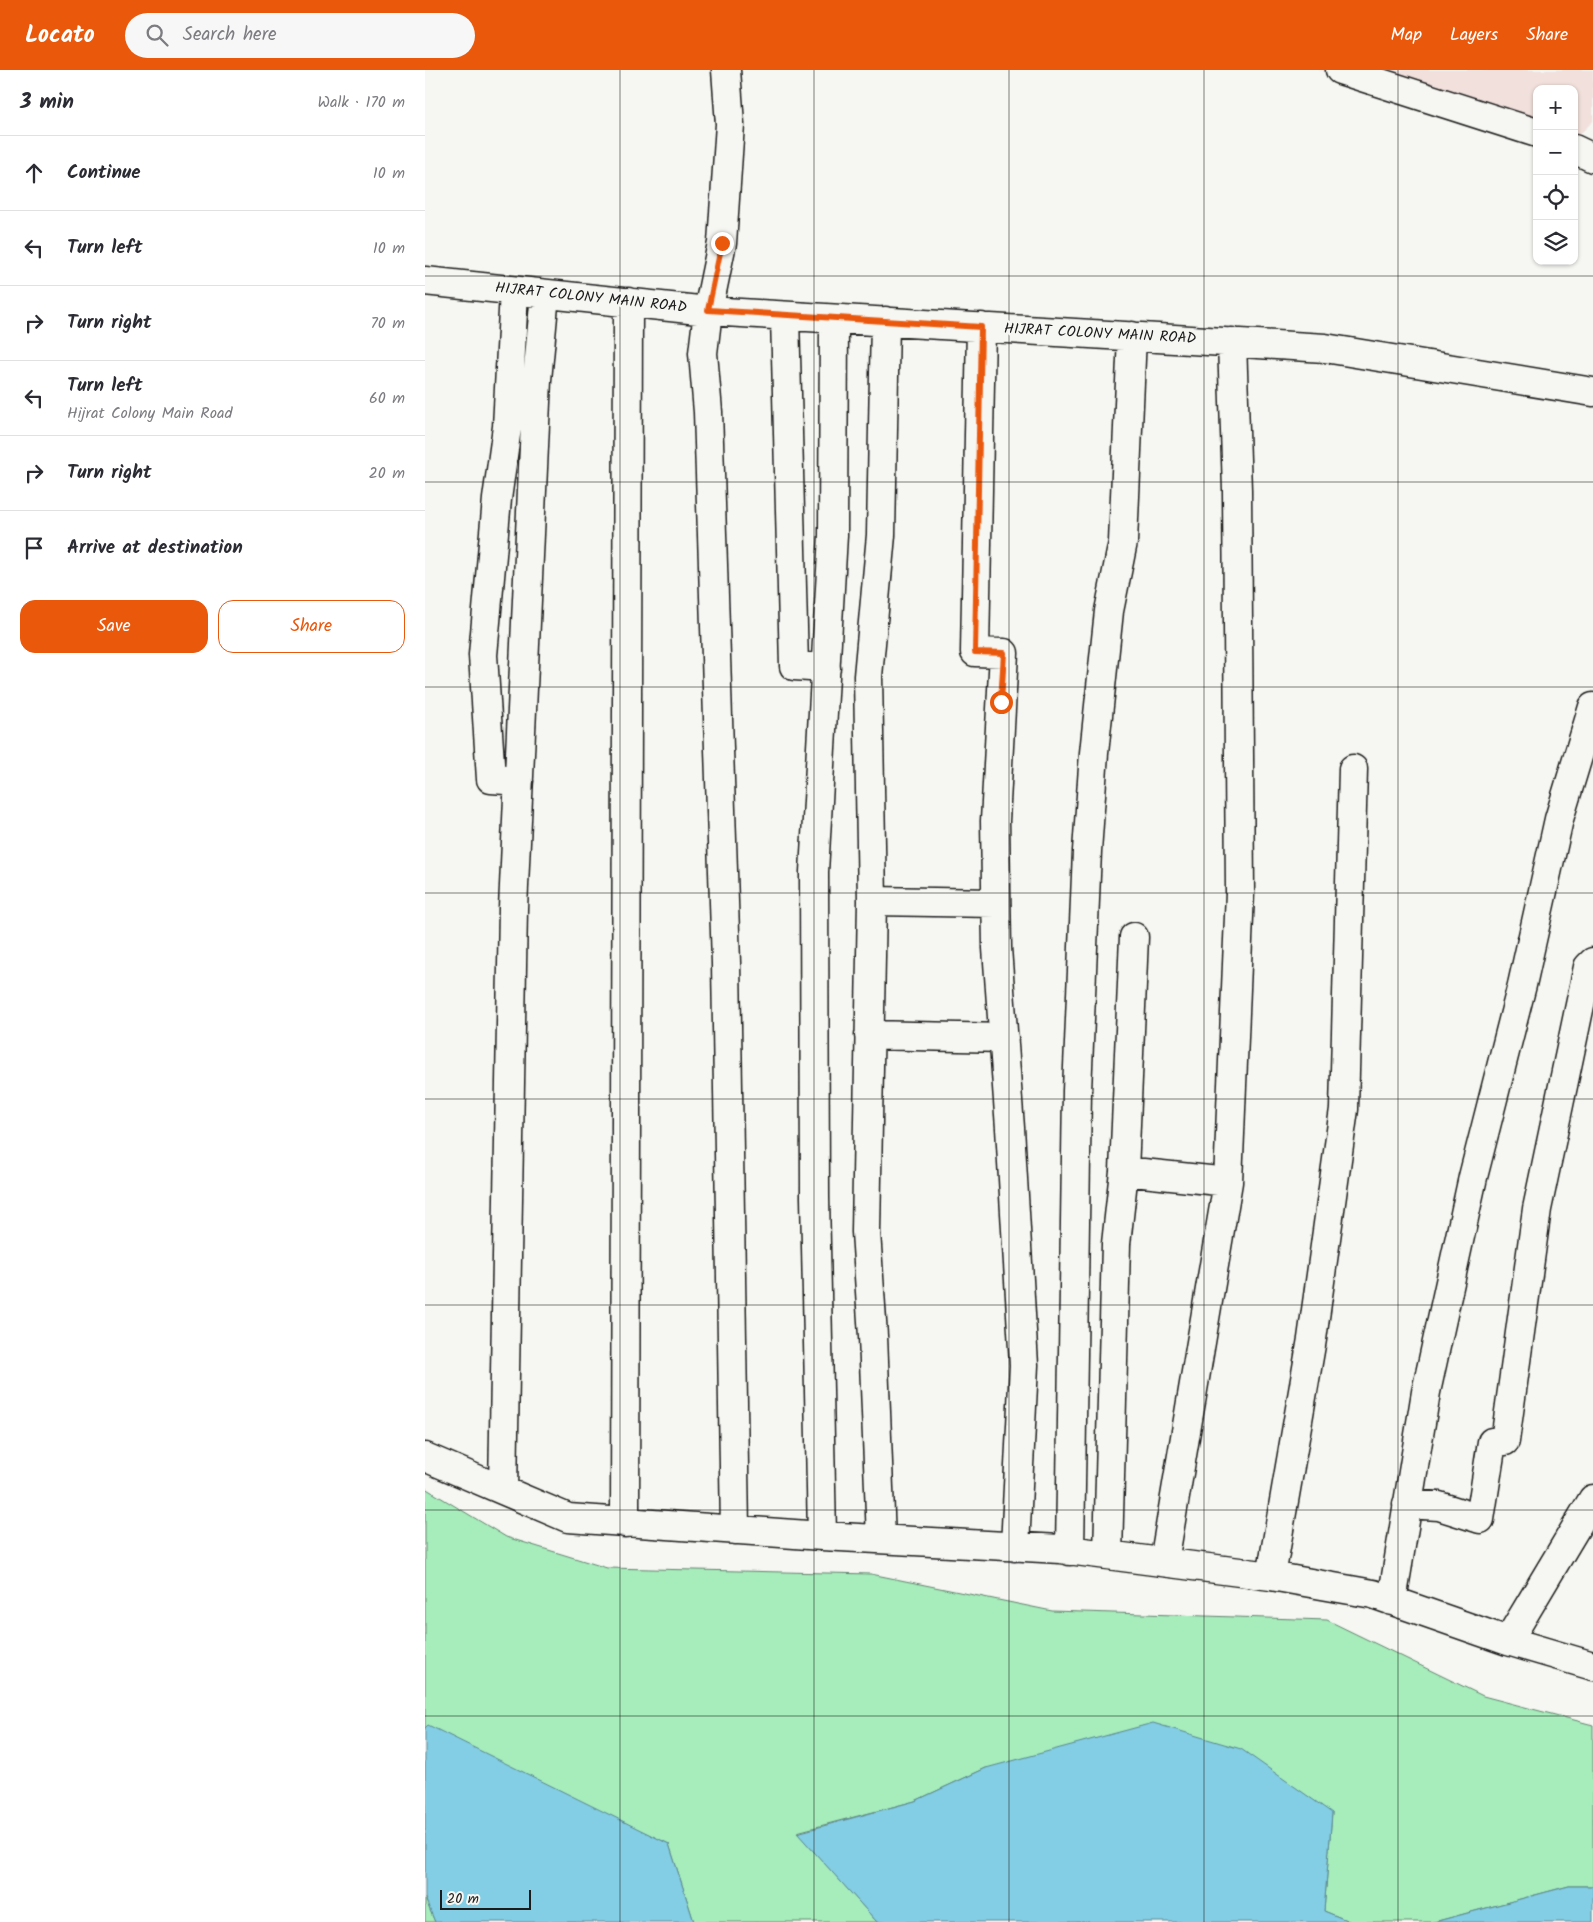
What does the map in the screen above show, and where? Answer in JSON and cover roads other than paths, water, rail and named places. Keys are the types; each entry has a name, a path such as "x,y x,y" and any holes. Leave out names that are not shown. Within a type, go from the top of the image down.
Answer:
{"street":[{"path":"726,70 730,124 722,243 708,310 703,352 709,422 726,954 735,1530"},
{"path":"1340,70 1533,132"},
{"path":"1578,151 1593,158"},
{"name":"HIJRAT COLONY MAIN ROAD","path":"425,281 785,316 1325,348 1593,392"},
{"path":"514,291 507,427 497,498 483,655 491,779 519,781"},
{"path":"503,1490 512,918 537,380 545,294"},
{"path":"625,1523 628,302"},
{"path":"785,316 794,666 826,668"},
{"path":"822,1536 815,1188 814,872 833,535 834,319"},
{"path":"881,1539 873,1336 866,1232 872,902 868,676 881,535 885,321"},
{"path":"981,327 975,652 1004,653 995,821 996,903 997,948 1023,1365 1015,1547"},
{"path":"1070,1551 1077,1091 1087,852 1094,753 1109,611 1123,542 1132,336"},
{"path":"1164,1562 1228,1182 1239,892 1237,490 1232,342"},
{"path":"1392,1601 1426,1392 1473,1177 1523,985 1559,819 1593,707"},
{"path":"1271,1576 1312,1339 1344,1109 1353,769"},
{"path":"872,902 996,903"},
{"path":"1108,1555 1116,1244 1124,1171 1134,938"},
{"path":"1407,1504 1439,1506 1480,1519 1492,1442 1505,1441 1537,1209 1589,967 1593,962"},
{"path":"869,1036 1003,1038"},
{"path":"1124,1171 1228,1182"},
{"path":"425,1457 567,1518 1070,1551 1271,1576 1373,1594 1508,1641 1593,1666"},
{"path":"1508,1641 1593,1499"}],"water":[{"path":"1153,1723 1241,1749 1332,1813 1324,1911 1351,1922 877,1922 797,1833 915,1801 986,1768"},
{"path":"428,1725 669,1844 694,1922 435,1922 425,1898 425,1728"},
{"path":"1569,1886 1593,1886 1593,1922 1434,1922"}]}
